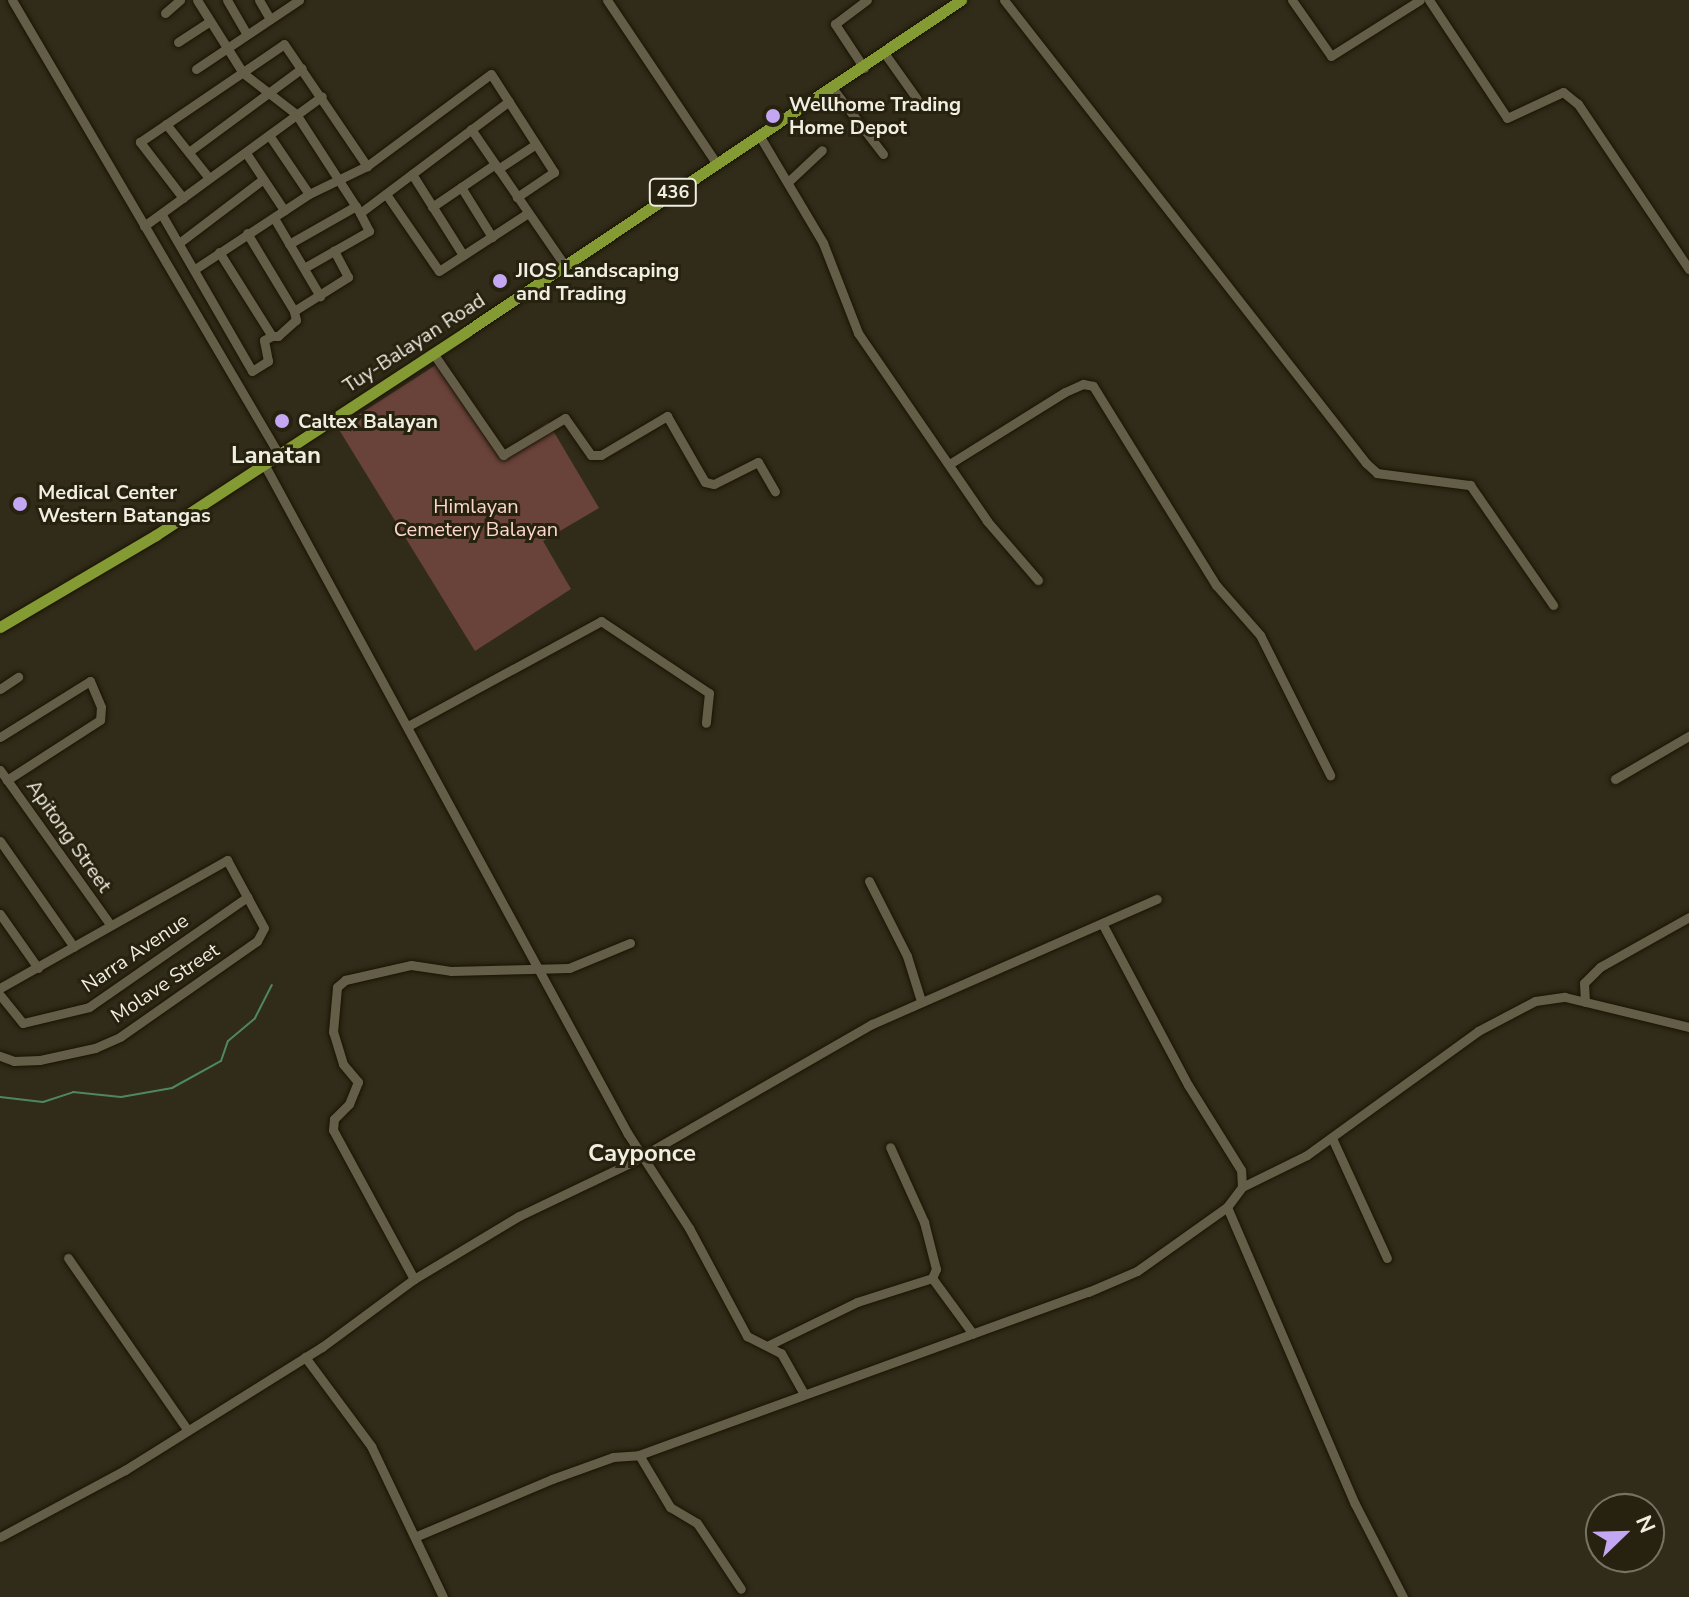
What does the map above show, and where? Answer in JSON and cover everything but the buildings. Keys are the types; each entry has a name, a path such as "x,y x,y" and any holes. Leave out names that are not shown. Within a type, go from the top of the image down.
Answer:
{"main road":[{"name":"Tuy-Balayan Road","path":"0,627 264,464 716,163 833,89 961,0"}],"street":[{"path":"12,0 278,453"},
{"path":"165,13 180,0"},
{"path":"197,0 243,73 296,114 369,231 304,268"},
{"path":"227,0 247,34"},
{"path":"259,0 270,19"},
{"path":"607,0 716,163"},
{"path":"864,68 835,24 867,0"},
{"path":"1004,0 1366,463 1377,473 1470,485 1553,605"},
{"path":"1292,0 1331,56 1420,0"},
{"path":"1429,0 1507,118 1563,92 1578,104 1689,269"},
{"path":"196,69 292,2"},
{"path":"178,42 209,22"},
{"path":"183,198 140,142 284,44 367,166"},
{"path":"885,54 917,99"},
{"path":"190,151 302,68"},
{"path":"195,269 309,194 340,183 367,166 491,74 554,172 517,197"},
{"path":"833,89 883,154"},
{"path":"144,226 322,96"},
{"path":"289,244 386,194 509,101"},
{"path":"166,124 209,178"},
{"path":"471,129 565,266"},
{"path":"269,135 309,194"},
{"path":"759,135 823,243 858,333 997,533 1026,559 1038,580"},
{"path":"432,207 536,144"},
{"path":"789,181 822,150"},
{"path":"246,153 284,210"},
{"path":"412,174 463,255"},
{"path":"179,243 262,180"},
{"path":"461,187 492,237"},
{"path":"386,194 439,271 528,213"},
{"path":"162,215 252,371 268,361 264,340 296,320 294,311 247,233"},
{"path":"274,218 320,296"},
{"path":"294,311 348,277 334,251"},
{"path":"219,252 272,336"},
{"path":"433,353 503,455 565,418 591,455 601,455 667,416 705,482 714,484 758,462 775,492"},
{"path":"951,463 1065,392 1083,384 1093,386 1209,574 1260,635 1330,775"},
{"path":"264,464 640,1153 689,1228 747,1336 769,1345 790,1363 804,1394"},
{"path":"408,726 601,621 709,693 706,723"},
{"path":"0,689 18,677"},
{"path":"0,737 90,681 101,707 100,720 7,780"},
{"path":"1615,779 1689,736"},
{"name":"Apitong Street","path":"0,770 109,923"},
{"path":"0,841 74,947"},
{"name":"Molave Street","path":"0,1056 14,1061 40,1060 95,1048 152,1017 257,941 264,928 227,860 109,923"},
{"path":"869,881 907,956 921,1001"},
{"name":"Narra Avenue","path":"0,995 23,1023 89,1007 247,897"},
{"path":"0,1537 125,1470 305,1357 414,1279 640,1153 921,1001 1157,899"},
{"path":"0,914 38,968"},
{"path":"1585,1002 1584,983 1600,967 1689,917"},
{"path":"0,988 74,947 109,923"},
{"path":"1102,923 1188,1085 1241,1170 1242,1187"},
{"path":"414,1279 333,1130 334,1119 349,1104 358,1082 343,1064 333,1032 337,987 345,980 411,965 451,971 569,968 630,943"},
{"path":"417,1536 552,1479 613,1457 639,1455 1137,1271 1227,1207 1242,1187 1265,1180 1332,1138 1478,1031 1522,1006 1554,997 1689,1027"},
{"path":"1332,1138 1387,1258"},
{"path":"769,1345 857,1302 932,1278 936,1269 924,1222 890,1147"},
{"path":"1227,1207 1355,1504 1403,1597"},
{"path":"68,1258 187,1429"},
{"path":"932,1278 973,1334"},
{"path":"305,1357 363,1433 417,1536 443,1597"},
{"path":"639,1455 670,1507 697,1523 741,1589"}],"green space":[{"name":"Himlayan Cemetery Balayan","path":"442,361 504,451 548,422 599,508 543,541 571,589 475,651 338,428"}],"waterway":[{"path":"0,1097 43,1102 73,1092 121,1097 172,1088 221,1061 228,1041 255,1018 272,985"}],"place":[{"name":"Wellhome Trading Home Depot","path":"773,116"},
{"name":"JIOS Landscaping and Trading","path":"500,281"},
{"name":"Caltex Balayan","path":"282,421"},
{"name":"Medical Center Western Batangas","path":"20,504"}],"district":[{"name":"Lanatan","path":"276,456"},
{"name":"Cayponce","path":"642,1154"}]}
